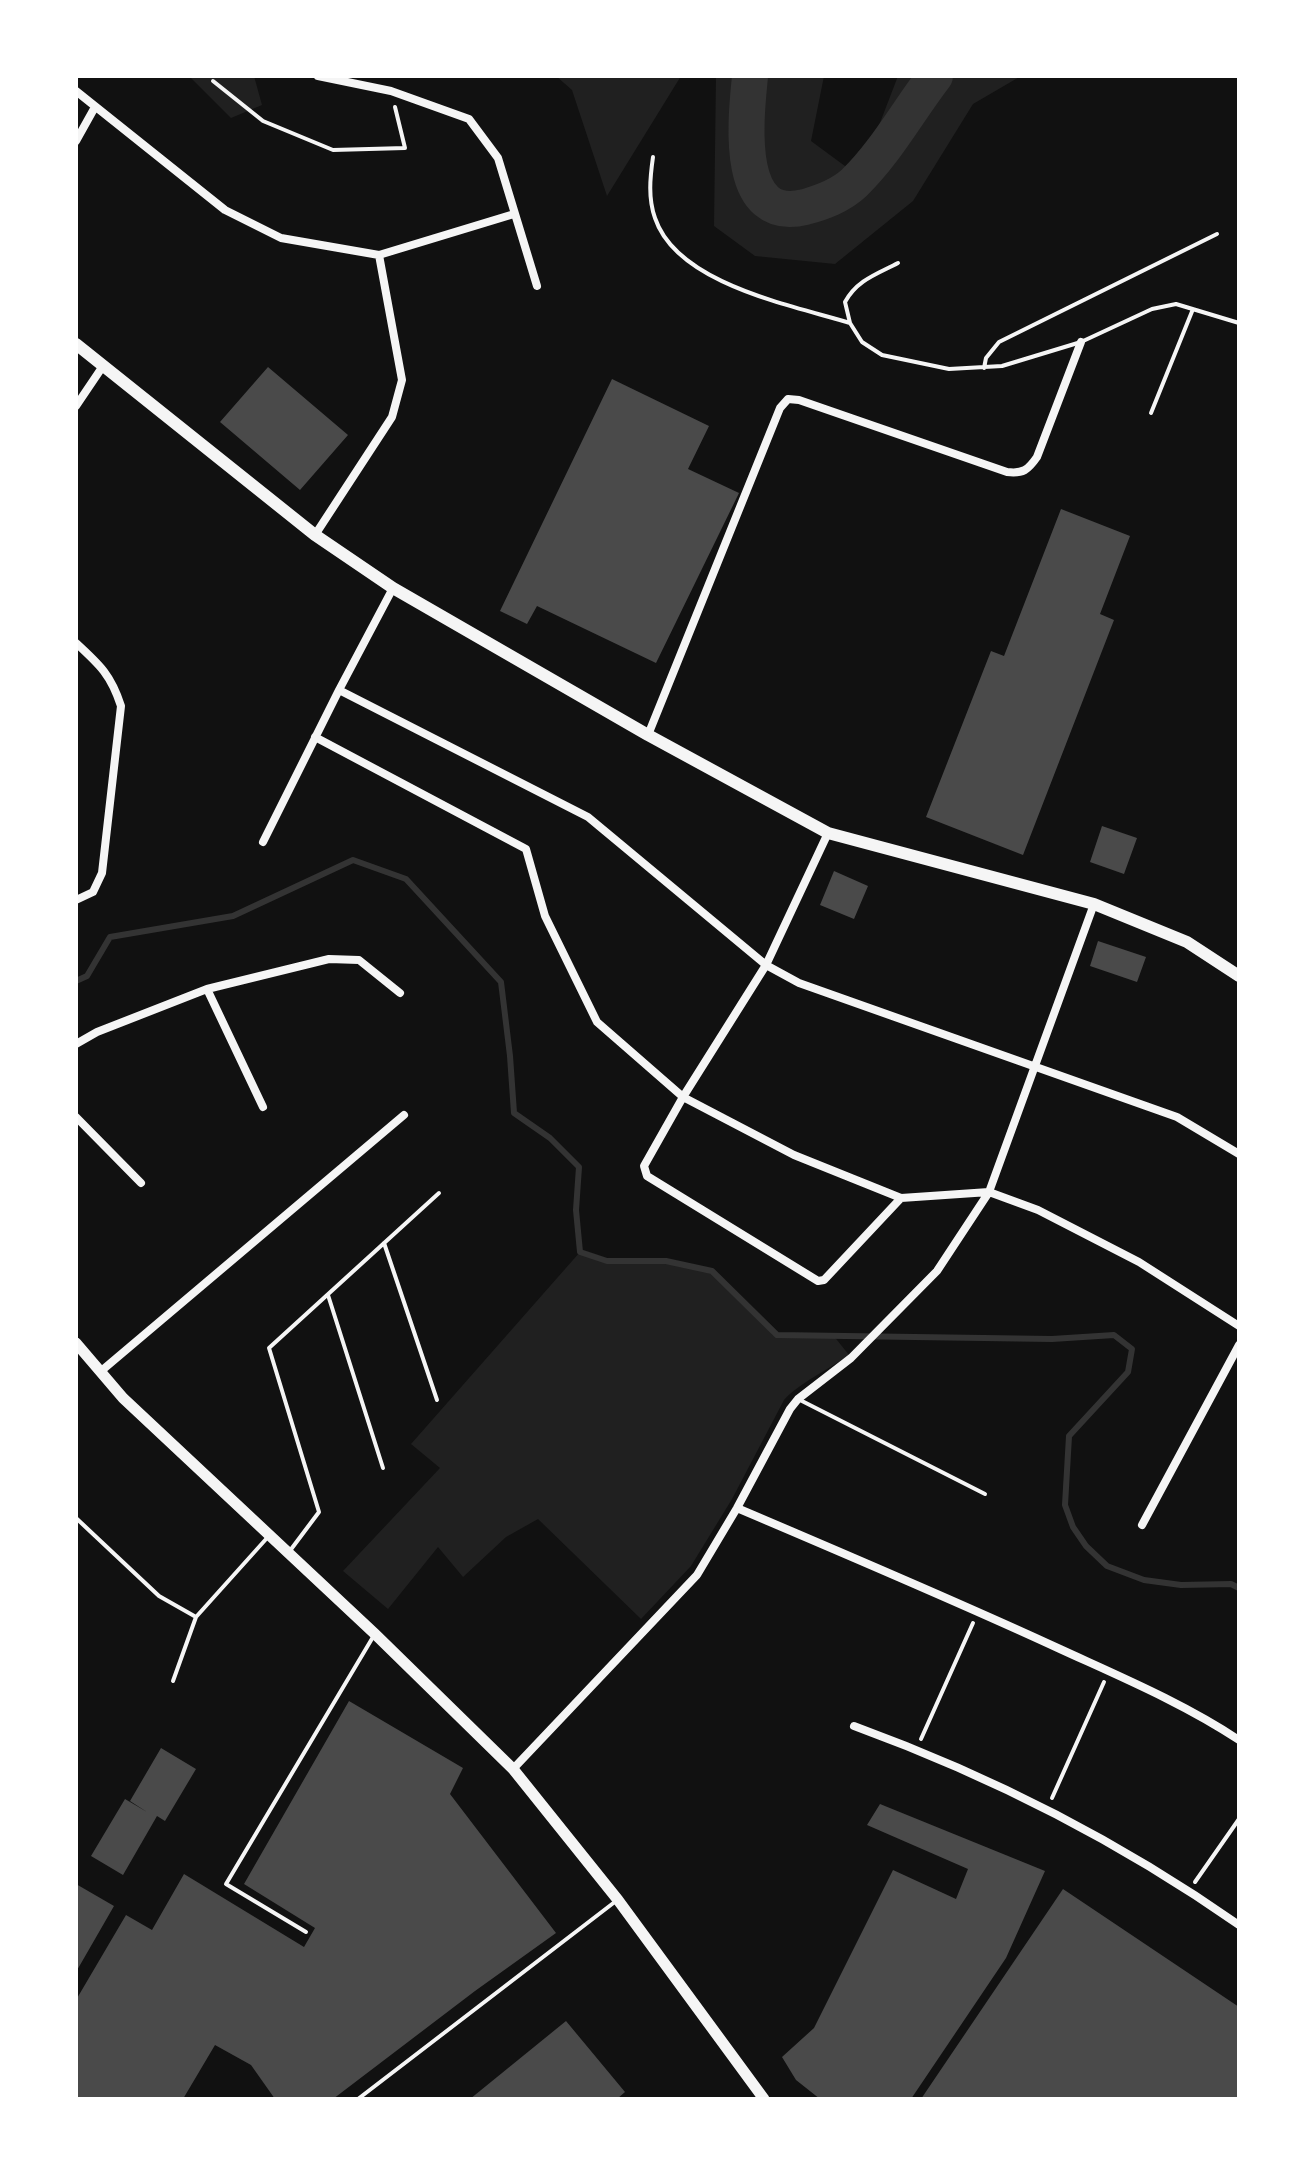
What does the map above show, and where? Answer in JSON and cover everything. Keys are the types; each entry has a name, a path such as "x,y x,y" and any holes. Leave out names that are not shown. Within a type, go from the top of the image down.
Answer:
{"main road":[{"path":"76,344 315,535 393,588 648,735 828,833 1094,904 1187,942 1239,976"}],"street":[{"path":"318,76 391,91 469,119 498,158 537,286"},
{"path":"76,91 225,210 281,238 379,255 514,214"},
{"path":"76,141 95,107"},
{"path":"315,535 392,417 402,380 379,255"},
{"path":"648,735 780,408 788,399 799,400 1019,474 1029,470 1037,457 1081,342"},
{"path":"76,406 103,366"},
{"path":"263,842 393,588"},
{"path":"76,643 113,682 121,706 102,873 93,892 76,900"},
{"path":"339,690 588,817 766,965 799,983 1177,1117 1239,1154"},
{"path":"315,737 526,849 545,916 597,1022 683,1097 794,1155 901,1198 989,1192 1038,1210 1139,1262 1239,1326"},
{"path":"828,833 766,965 683,1097 644,1166 645,1173 818,1281 824,1280 901,1198"},
{"path":"513,1769 697,1575 798,1399 851,1358 937,1271 989,1192 1094,904"},
{"path":"76,1044 134,1017 207,989 329,959 359,960 400,993"},
{"path":"207,989 263,1107"},
{"path":"100,1372 404,1115"},
{"path":"76,1117 141,1183"},
{"path":"76,1343 123,1398 375,1634 513,1769 618,1900 764,2099"},
{"path":"1142,1525 1239,1345"},
{"path":"737,1508 1109,1671 1199,1714 1239,1740"},
{"path":"854,1726 917,1749 1048,1808 1189,1891 1239,1925"}],"lane":[{"path":"653,157 649,187 655,220 674,249 690,264 708,276 764,298 850,323"},
{"path":"984,368 986,358 999,342 1217,234"},
{"path":"898,263 852,289 845,302 850,323 862,342 882,355 949,369 1002,366 1081,342 1152,309 1176,304 1239,323"},
{"path":"1151,413 1193,309"},
{"path":"287,1554 319,1512 269,1348 439,1193"},
{"path":"384,1243 437,1400"},
{"path":"328,1295 383,1468"},
{"path":"798,1399 985,1494"},
{"path":"76,1518 159,1596 196,1617"},
{"path":"173,1681 196,1617 268,1536"},
{"path":"306,1932 226,1884 375,1634"},
{"path":"358,2099 618,1900"}],"path":[{"path":"213,81 263,121 333,150 405,148 391,91"},
{"path":"917,1749 978,1611"},
{"path":"1048,1808 1109,1671"},
{"path":"1189,1891 1239,1819"}],"shaded area":[{"path":"189,76 254,76 262,105 231,118"},
{"path":"556,76 681,76 607,196 572,90"},
{"path":"716,76 824,76 811,141 849,169 878,128 898,76 1021,76 973,104 913,201 835,264 755,256 714,226"},
{"path":"580,1252 607,1261 666,1261 712,1271 777,1335 833,1335 849,1355 805,1382 784,1400 732,1499 691,1566 641,1619 538,1519 506,1537 463,1577 438,1547 388,1609 343,1571 440,1468 411,1444"}],"building":[{"path":"268,367 348,435 300,490 220,422"},
{"path":"612,379 709,426 688,469 739,493 656,663 537,606 527,624 500,611"},
{"path":"1061,509 1130,536 1100,614 1114,620 1023,855 926,817 991,651 1004,656"},
{"path":"1102,826 1137,838 1124,874 1090,862"},
{"path":"834,871 868,886 854,919 820,905"},
{"path":"1098,941 1146,957 1137,982 1090,966"},
{"path":"349,1701 463,1768 450,1794 556,1933 333,2099 275,2099 251,2065 215,2045 183,2099 76,2099 76,2000 126,1915 152,1930 184,1874 304,1947 315,1928 244,1884"},
{"path":"161,1748 196,1769 165,1821 157,1816 123,1875 91,1856 125,1799 147,1812 130,1801"},
{"path":"880,1804 1045,1871 1006,1958 911,2099 820,2099 796,2080 782,2057 814,2028 893,1870 956,1899 968,1869 867,1825"},
{"path":"76,1884 114,1906 76,1972"},
{"path":"1063,1889 1239,2007 1239,2099 921,2099"},
{"path":"566,2021 625,2092 617,2099 470,2099"}],"waterway":[{"path":"750,76 747,117 749,164 755,185 765,200 782,208 805,207 849,188 887,145 935,76"},
{"path":"76,981 87,976 110,937 233,916 353,860 406,879 501,982 514,1113 550,1138 579,1167 576,1210 580,1252 607,1261 666,1261 712,1271 777,1335 1052,1339 1114,1335 1132,1349 1128,1372 1069,1436 1065,1505 1073,1527 1086,1546 1107,1566 1144,1580 1181,1585 1231,1584 1239,1588"}]}
